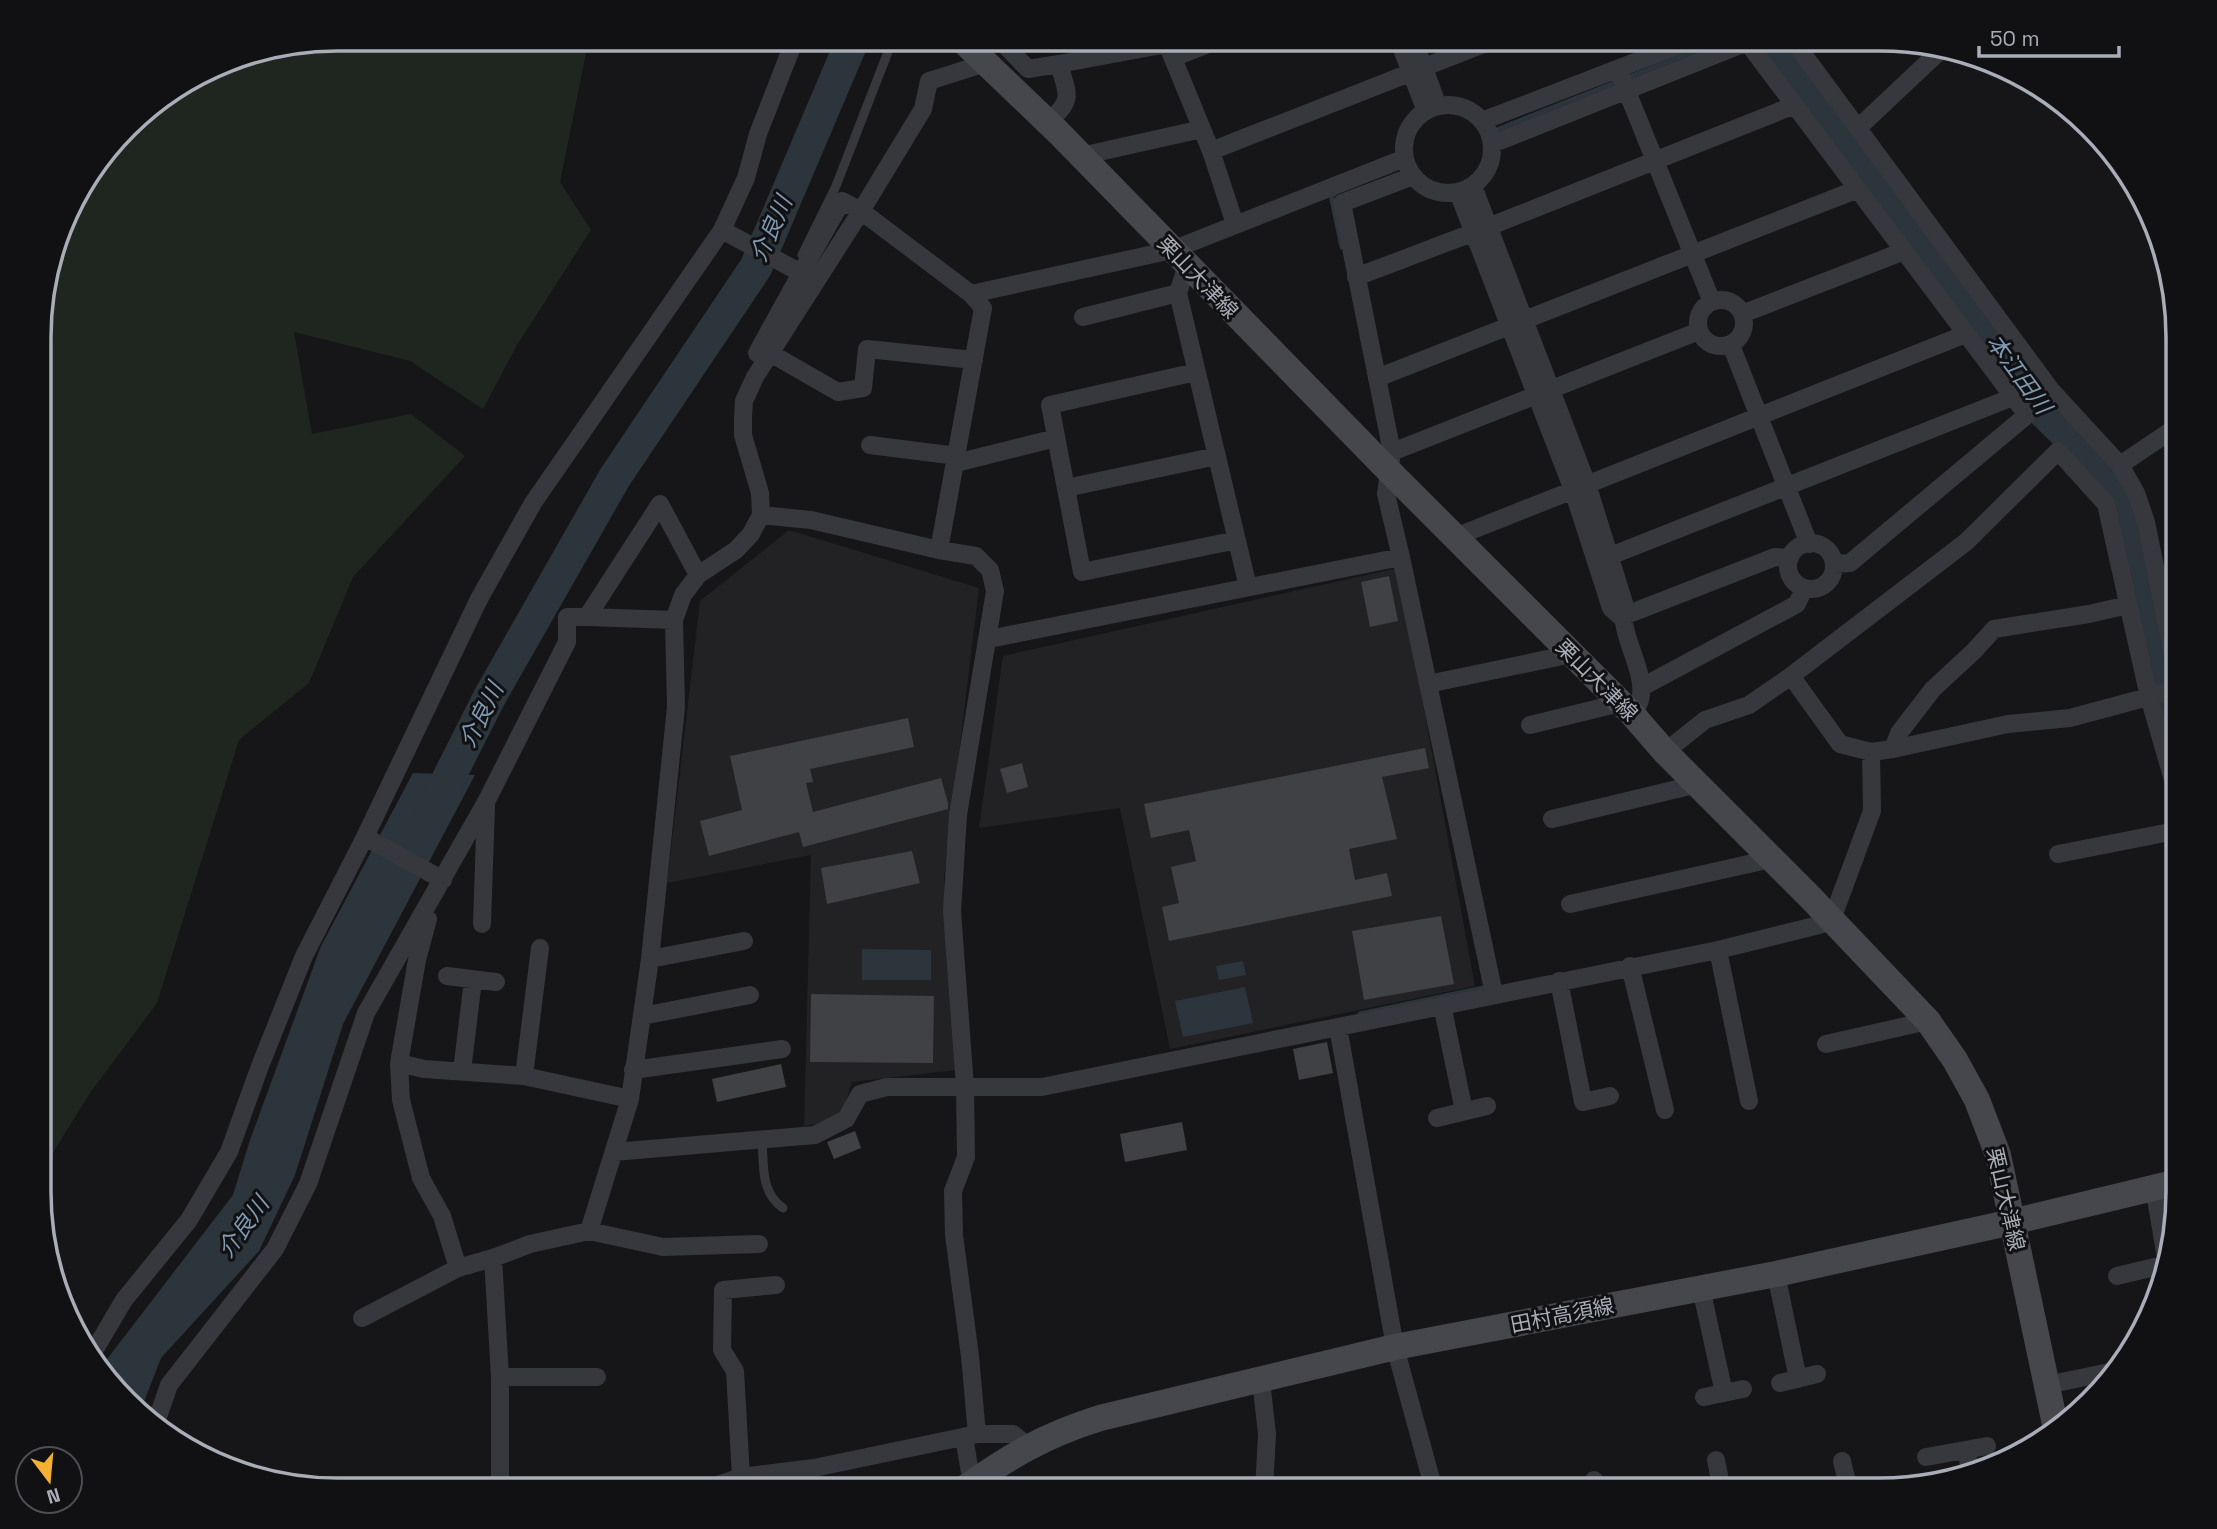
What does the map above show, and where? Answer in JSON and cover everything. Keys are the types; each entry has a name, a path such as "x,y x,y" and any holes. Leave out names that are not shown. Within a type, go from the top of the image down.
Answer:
{"main road":[{"name":"栗山大津線","path":"974,51 1048,122 1179,257 1391,461 1455,537 1626,709 1927,1021 1955,1060 1977,1100 1998,1155 2055,1419"},
{"name":"田村高須線","path":"983,1478 1028,1446 1060,1431 1100,1418 1395,1347 1776,1274 2166,1185"}],"street":[{"path":"96,1347 124,1300 189,1220 224,1161 304,956 371,841 479,599 533,503 729,233 758,134 790,51"},
{"path":"1011,51 1028,69 1142,51"},
{"path":"1170,51 1211,151 1236,224"},
{"path":"1405,51 1417,70 1432,109"},
{"path":"1415,51 1417,70"},
{"path":"1211,151 1465,51"},
{"path":"1492,144 1623,80 1674,51"},
{"path":"1482,121 1714,51"},
{"path":"1754,51 2027,415 1850,563 1834,564"},
{"path":"1801,51 2050,390 2120,465 2136,493 2166,584"},
{"path":"1858,128 1935,56"},
{"path":"589,1231 630,1099 650,959 676,707 674,620 682,595 698,575 736,550 751,534 761,515 760,493 743,427 744,401 755,377 923,109 929,81 986,62"},
{"path":"1048,122 1066,102 1067,94 1059,64"},
{"path":"1623,80 1712,302"},
{"path":"1356,276 1481,230 1795,105"},
{"path":"1462,108 1473,113 1489,132 1492,144 1488,168 1466,189 1446,193 1433,191 1413,176 1405,158 1404,144 1408,131 1416,120 1432,109 1462,108"},
{"path":"1081,156 1202,129"},
{"path":"971,293 1179,257 1236,224 1405,158"},
{"path":"1413,176 1342,203 1391,461 1386,494 1494,995"},
{"path":"1466,189 1580,487 1603,559 1624,603 1621,617 1642,687 1640,702 1626,709 1530,725"},
{"path":"1377,378 1858,189"},
{"path":"755,377 748,369 795,269 842,201 861,211 971,293 983,308 939,550"},
{"path":"729,233 795,269"},
{"path":"1742,314 1904,251"},
{"path":"1179,257 1178,293 1248,586"},
{"path":"1083,317 1178,293"},
{"path":"1719,300 1733,303 1742,314 1744,328 1731,345 1712,345 1699,331 1698,317 1712,302 1719,300"},
{"path":"1391,461 1543,392 1699,331"},
{"path":"1455,537 1966,334"},
{"path":"1731,345 1809,544"},
{"path":"770,353 838,392 863,388 867,349 974,360"},
{"path":"1196,372 1050,405 1082,572 1237,540"},
{"path":"1603,559 2013,397"},
{"path":"2120,465 2166,434"},
{"path":"870,445 956,459 1056,438"},
{"path":"1665,752 1704,720 1749,705 1791,676 1966,542 2058,451 2106,504 2148,697 2166,757"},
{"path":"1066,488 1217,456"},
{"path":"587,617 660,504 698,575"},
{"path":"761,515 811,520 976,556 990,570 995,591 958,815 953,898 965,1087 966,1157 953,1191 954,1234 970,1356 969,1478"},
{"path":"1809,544 1816,544 1829,551 1834,564 1831,578 1826,584 1812,589 1804,588 1792,578 1789,571 1790,558 1796,550 1809,544"},
{"path":"989,639 1401,557"},
{"path":"1621,617 1775,557 1790,558"},
{"path":"1642,687 1797,604 1804,588"},
{"path":"1893,750 1899,733 1933,689 1994,629 2128,605"},
{"path":"159,1416 169,1385 275,1249 308,1184 366,1013 486,802 567,642 567,617 674,620"},
{"path":"1428,684 1572,654"},
{"path":"1791,676 1840,744 1871,752 1893,750 2008,724 2070,718 2166,692"},
{"path":"614,1152 815,1135 846,1119 860,1094 887,1087 1042,1087 1718,950 1831,922 1872,811 1871,752"},
{"path":"1552,818 1698,784"},
{"path":"482,924 486,802"},
{"path":"2058,854 2166,833"},
{"path":"371,841 438,888"},
{"path":"1570,904 1772,859"},
{"path":"438,888 417,960 399,1063 401,1100 421,1178 442,1216 458,1268"},
{"path":"650,959 744,941"},
{"path":"524,1076 540,948"},
{"path":"1718,950 1749,1101"},
{"path":"1630,966 1665,1110"},
{"path":"447,976 496,982"},
{"path":"462,1071 473,980"},
{"path":"1559,981 1583,1102 1609,1096"},
{"path":"642,1016 750,995"},
{"path":"1442,1005 1464,1111"},
{"path":"1826,1044 1927,1021"},
{"path":"1338,1027 1395,1347 1431,1478"},
{"path":"634,1070 782,1049"},
{"path":"399,1063 424,1069 524,1076 630,1099"},
{"path":"1437,1118 1487,1106"},
{"path":"362,1318 458,1268 530,1244 589,1231 663,1247 759,1244"},
{"path":"493,1258 500,1377 500,1478"},
{"path":"2117,1276 2157,1266"},
{"path":"1776,1274 1798,1378"},
{"path":"741,1477 735,1371 722,1350 723,1290 776,1285"},
{"path":"1701,1288 1724,1393"},
{"path":"1780,1383 1817,1374"},
{"path":"2047,1385 2101,1374"},
{"path":"500,1377 597,1377"},
{"path":"1261,1380 1267,1434 1265,1478"},
{"path":"1704,1397 1743,1389"},
{"path":"738,1478 814,1468 970,1435 1013,1434 1028,1446"},
{"path":"1926,1457 1987,1446"},
{"path":"1966,1450 1969,1464"},
{"path":"1716,1460 1720,1478"},
{"path":"1842,1461 1846,1478"}],"lane":[{"path":"795,269 835,186 889,51"},
{"path":"762,1139 765,1189 773,1202 783,1208"}],"shaded area":[{"path":"318,51 587,51 560,182 591,230 517,345 483,409 410,361 294,332 312,434 411,414 465,456 353,577 309,683 239,740 157,1003 90,1093 51,1156 51,318 60,262 80,210 110,162 134,134 162,110 210,80 262,60"},
{"path":"789,530 979,588 944,878 957,1070 852,1082 840,1120 804,1126 811,855 667,883 700,601"},
{"path":"1398,568 1475,986 1170,1049 1120,808 979,828 1003,656"}],"water":[{"path":"413,773 475,775 343,1024 295,1175 259,1251 161,1358 143,1403 106,1361 233,1195 249,1143 321,946"},
{"path":"862,949 931,950 931,980 862,980"},
{"path":"1243,961 1246,975 1219,980 1216,966"},
{"path":"1245,987 1253,1023 1183,1037 1175,1001"}],"building":[{"path":"1389,576 1398,621 1370,627 1361,582"},
{"path":"908,718 914,747 810,769 813,782 806,783 813,812 941,778 948,809 803,847 799,832 709,856 700,821 742,810 730,756"},
{"path":"1425,748 1429,768 1382,777 1397,839 1349,849 1355,880 1387,873 1392,896 1169,941 1162,907 1179,903 1171,867 1196,861 1189,830 1151,838 1144,804"},
{"path":"1022,763 1028,787 1007,793 1000,769"},
{"path":"912,851 920,883 827,904 821,868"},
{"path":"1441,916 1454,984 1364,1000 1352,931"},
{"path":"811,994 934,996 933,1063 810,1062"},
{"path":"1327,1042 1333,1073 1299,1080 1293,1049"},
{"path":"781,1064 786,1087 717,1102 712,1079"},
{"path":"1182,1122 1187,1150 1125,1162 1120,1134"},
{"path":"855,1131 861,1148 834,1159 827,1142"}],"waterway":[{"name":"介良川","path":"431,813 489,698 615,477 756,267 848,51"},
{"path":"1499,129 1695,51"},
{"name":"本江田川","path":"1778,51 1862,169 1974,310 2044,412 2092,459 2123,515 2166,699"},
{"path":"1334,194 1331,195 1342,247"},
{"path":"1360,1014 1488,987"}]}
